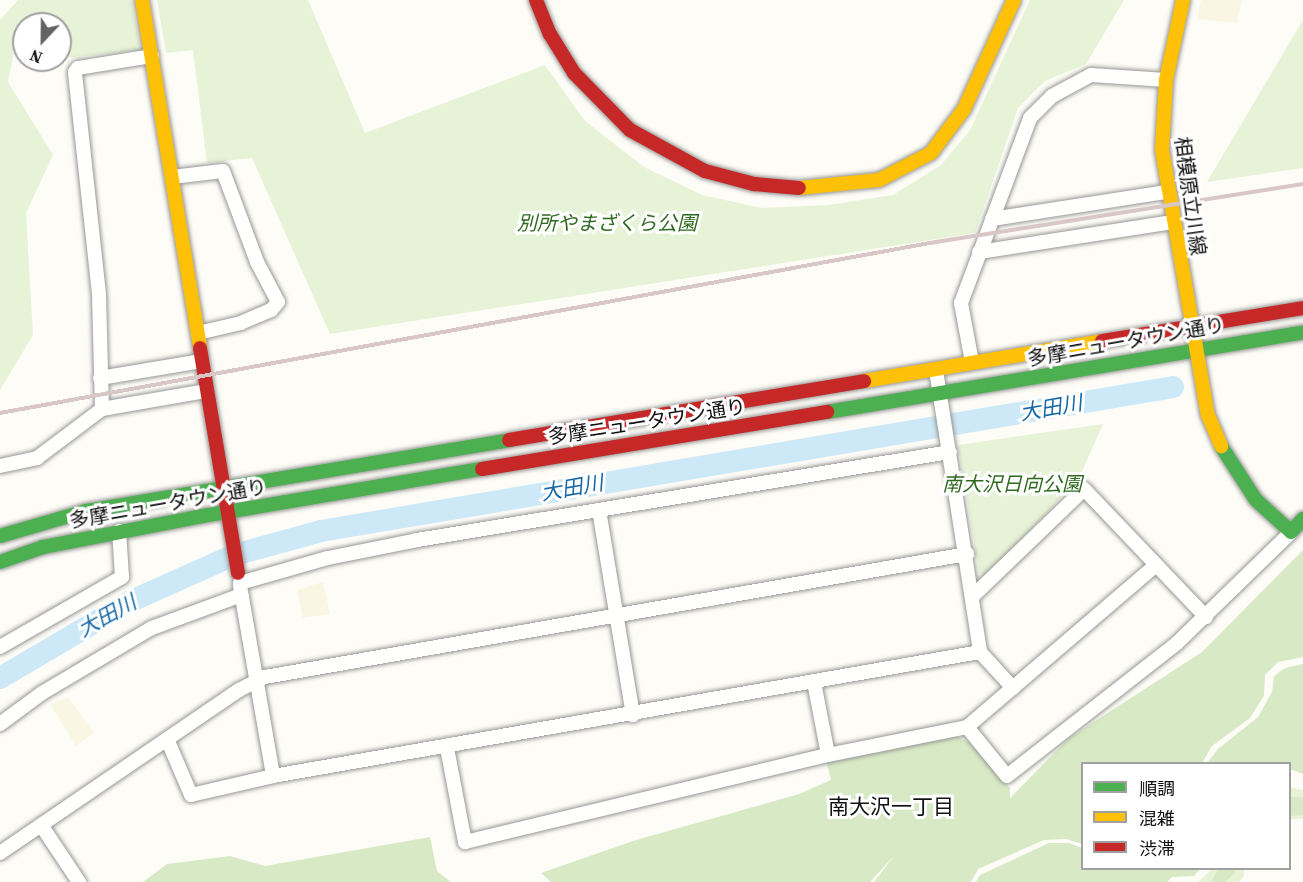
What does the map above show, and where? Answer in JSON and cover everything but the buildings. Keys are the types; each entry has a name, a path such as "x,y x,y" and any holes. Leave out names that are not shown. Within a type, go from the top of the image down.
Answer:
{"main road":[{"path":"142,0 240,584"},
{"path":"536,0 550,34 574,73 630,130 705,171 753,184 796,188 879,180 931,153 964,109 1014,0"},
{"name":"相模原立川線","path":"1183,0 1166,80 1161,134 1167,192 1208,415 1226,459 1256,500 1291,532"},
{"name":"多摩ニュータウン通り","path":"0,536 86,511 1303,308"},
{"name":"多摩ニュータウン通り","path":"0,562 43,547 119,531 1303,332"},
{"path":"1291,532 1303,519"}],"street":[{"path":"102,409 99,294 75,72 78,68 152,56"},
{"path":"972,362 961,303 1030,118 1052,96 1090,75 1166,80"},
{"path":"172,177 223,171 256,262 278,302 271,310 241,323 198,333"},
{"path":"992,219 1167,192"},
{"path":"979,252 1173,222"},
{"path":"100,378 202,361"},
{"path":"936,370 967,554 980,652 1013,688"},
{"path":"0,466 37,458 102,409 206,390"},
{"path":"0,724 42,693 152,628 240,584 328,558 417,540 949,447"},
{"path":"973,596 1084,489 1206,617"},
{"path":"599,510 633,715"},
{"path":"0,647 122,577 119,531"},
{"path":"967,727 1007,776 1206,617 1291,532"},
{"path":"0,853 256,681 967,554"},
{"path":"447,748 465,842 828,755 967,727 1156,565"},
{"path":"240,584 273,776"},
{"path":"167,739 191,795 273,776 447,748 980,652"},
{"path":"814,682 828,755"},
{"path":"41,825 79,882"}],"shaded area":[{"path":"1201,0 1242,0 1237,23 1197,19"},
{"path":"323,582 330,614 303,618 297,590"},
{"path":"68,697 94,733 76,746 50,704"}],"green space":[{"path":"18,0 132,0 141,50 72,58 72,12 12,12 12,62 8,82 53,155 26,213 33,335 0,390 0,20"},
{"name":"別所やまざくら公園","path":"157,0 308,0 365,133 545,65 585,121 644,167 702,195 762,208 828,205 893,195 941,165 970,130 1030,0 1124,0 1086,64 1045,81 1018,108 975,233 330,334 252,158 207,163 193,50 166,53"},
{"path":"1303,20 1303,168 1207,182"},
{"name":"南大沢日向公園","path":"1103,424 1079,478 988,576 979,573 958,445"},
{"path":"1303,550 1303,657 1278,662 1265,675 1264,696 1250,718 1212,746 1203,762 1081,762 1081,844 1066,839 1044,840 978,869 971,882 874,882 894,856 870,882 551,882 541,873 636,840 799,794 831,780 826,760 956,736 969,742 1010,788 1010,798 1069,738 1202,652"},
{"path":"1303,664 1303,774 1291,769 1291,762 1208,762 1218,749 1258,717 1272,692 1274,676 1285,668"},
{"path":"1291,787 1303,790 1303,819 1291,819"},
{"path":"1291,796 1303,798 1303,815 1291,816"},
{"path":"430,837 437,871 451,882 143,882 167,864 230,856 265,866"},
{"path":"1049,843 1069,843 1081,848 1081,870 1199,870 1194,876 1172,877 1167,882 976,882 980,875"},
{"path":"1211,870 1244,870 1244,876 1239,882 1198,882"},
{"path":"1217,870 1235,870 1235,873 1225,882 1211,882"}],"waterway":[{"name":"大田川","path":"0,678 129,602 234,555 321,531 1173,387"}],"railway":[{"path":"0,413 930,243 1303,184"}],"traffic: fast":[{"path":"827,412 1303,332"},
{"path":"0,536 86,511 509,440"},
{"path":"1221,446 1256,500 1291,532 1303,519"},
{"path":"0,562 43,547 203,516 482,469"}],"traffic: slow":[{"path":"142,0 200,348"},
{"path":"799,188 879,180 931,153 964,109 1014,0"},
{"path":"1183,0 1166,80 1162,150 1208,415 1221,446"},
{"path":"864,381 1102,341"}],"traffic: jam":[{"path":"536,0 550,34 574,73 630,130 705,171 754,184 799,188"},
{"path":"1102,341 1303,308"},
{"path":"200,348 238,573"},
{"path":"509,440 864,381"},
{"path":"482,469 827,412"}],"district":[{"name":"南大沢一丁目","path":"891,807"}]}
